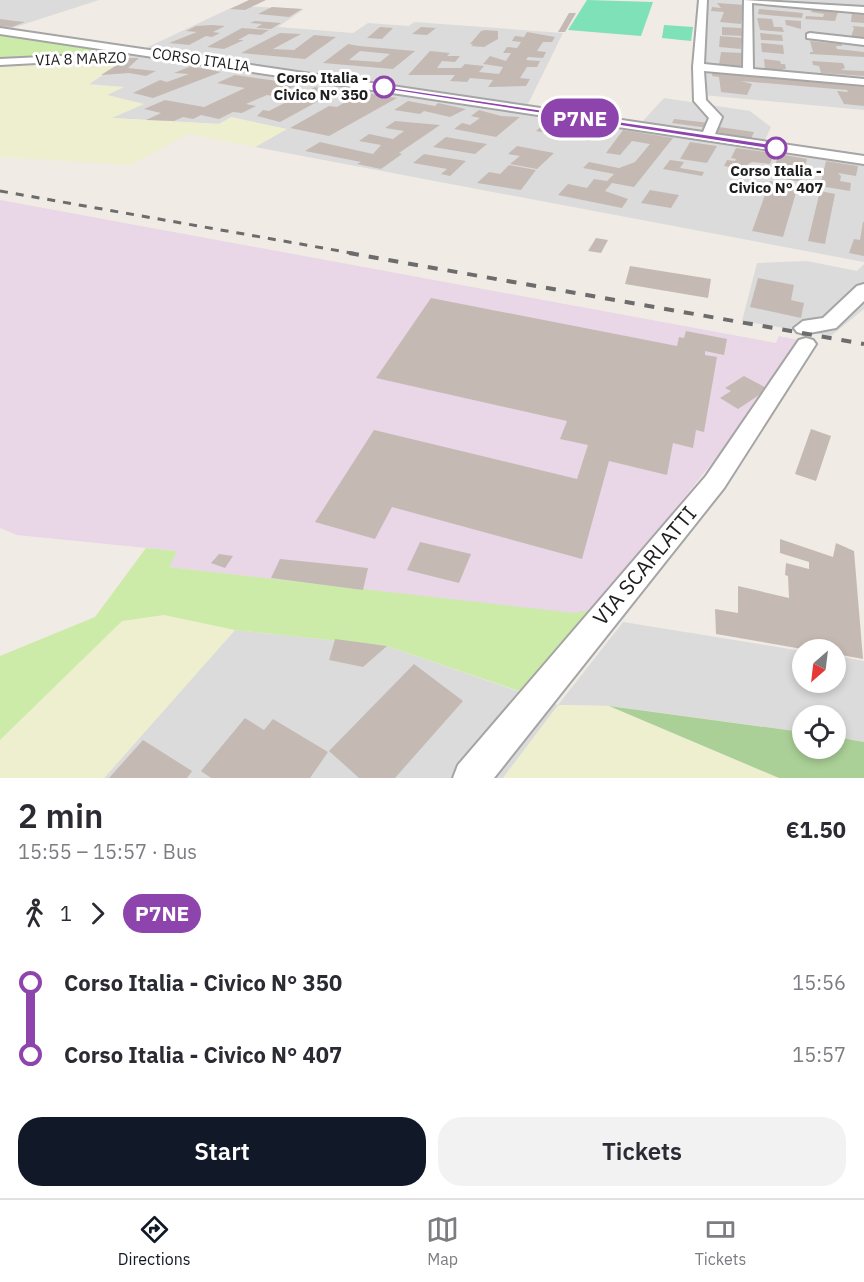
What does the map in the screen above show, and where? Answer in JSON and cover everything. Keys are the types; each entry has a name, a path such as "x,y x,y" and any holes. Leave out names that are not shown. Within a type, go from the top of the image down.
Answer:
{"street":[{"path":"703,0 698,67 700,101 716,117 707,137"},
{"path":"748,69 748,0 864,10"},
{"name":"CORSO ITALIA","path":"0,31 864,160"},
{"path":"810,36 864,42"},
{"name":"VIA 8 MARZO","path":"0,62 153,57 160,54"},
{"path":"698,67 864,82"},
{"name":"VIA SCARLATTI","path":"471,778 603,615 715,482 805,337 810,325 829,324 864,290"}],"shaded area":[{"path":"0,0 99,0 0,32"},
{"path":"697,0 864,0 864,110 692,94"},
{"path":"235,6 304,9 278,27 353,33 368,23 409,26 414,22 563,33 528,104 642,122 664,98 750,111 771,127 765,140 864,154 864,262 255,147 286,129 231,118 219,124 111,118 143,104 106,95 123,87 87,84 133,54"},
{"path":"0,200 776,343 779,336 818,344 759,430 745,458 724,448 595,609 574,614 168,567 177,551 17,535 0,528"},
{"path":"807,261 857,271 864,264 864,309 831,336 742,321 757,263"},
{"path":"623,622 792,649 792,693 846,693 846,658 864,661 864,742 846,739 846,705 792,705 792,731 610,706 559,705 503,778 104,778 235,630 387,646 558,705"}],"green space":[{"path":"587,0 653,2 641,36 568,30"},
{"path":"664,25 693,27 691,41 662,38"},
{"path":"0,35 133,54 0,61"},
{"path":"126,59 88,85 124,87 107,95 144,104 112,118 219,124 231,117 287,129 255,147 188,134 130,165 0,157 0,65"},
{"path":"146,548 177,551 169,567 574,613 595,609 519,691 387,646 235,630 164,615 122,621 0,740 0,656 95,617"},
{"path":"164,615 235,630 104,778 0,778 0,740 122,621"},
{"path":"558,705 609,706 779,778 503,778"},
{"path":"609,706 792,731 792,759 846,759 846,739 864,742 864,778 779,778"}],"building":[{"path":"249,0 266,0 245,10 230,9"},
{"path":"717,3 745,5 741,24 720,22 724,12 711,11 712,7 721,8"},
{"path":"814,6 839,9 835,21 805,19 806,16 823,17 824,14 811,12"},
{"path":"272,7 302,9 289,17 258,14"},
{"path":"759,9 803,13 802,18 767,15 758,14"},
{"path":"852,11 864,12 864,23 851,22"},
{"path":"569,13 576,13 565,32 558,32"},
{"path":"757,18 772,19 774,27 782,27 784,32 760,30"},
{"path":"0,19 25,22 12,27 0,26"},
{"path":"785,20 801,21 801,29 786,25"},
{"path":"255,21 281,23 271,29 256,28 262,24 250,23"},
{"path":"196,26 225,26 213,32 220,33 212,37 206,36 189,45 169,43 197,32 186,31"},
{"path":"852,26 864,27 864,39 851,37 854,28"},
{"path":"380,27 393,28 382,39 367,38"},
{"path":"421,27 436,28 427,35 412,34"},
{"path":"722,27 741,28 743,36 722,35"},
{"path":"242,28 269,30 261,35 249,34 238,40 244,40 224,49 207,47"},
{"path":"481,31 498,31 498,39 484,47 471,46 473,44 470,44"},
{"path":"527,32 555,37 552,42 543,42 537,51 546,52 543,58 528,57 526,60 540,61 537,67 527,67 520,78 530,79 526,86 488,87 493,80 470,78 467,82 450,81 455,75 408,75 430,51 450,53 447,56 460,56 455,62 442,61 437,68 461,68 465,64 484,66 479,72 499,74 503,67 483,64 490,56 506,61 511,53 503,53 507,47 517,48 521,42 512,41 515,36 524,37"},
{"path":"280,33 301,34 273,49 294,50 314,35 336,37 305,59 241,53"},
{"path":"760,33 782,35 783,41 761,40"},
{"path":"720,36 744,38 744,44 741,44 741,49 719,47"},
{"path":"810,41 842,44 842,46 836,46 837,49 864,52 864,57 810,54 813,52"},
{"path":"761,43 783,45 784,54 762,52"},
{"path":"348,44 415,51 393,69 323,63","holes":["360,51 390,54 380,62 349,60"]},
{"path":"721,52 742,53 742,67 719,65"},
{"path":"128,58 139,58 128,68 156,71 146,76 129,73 101,75"},
{"path":"764,59 780,61 781,64 785,64 786,69 783,69 783,72 765,70"},
{"path":"812,61 843,63 845,68 841,70 864,71 864,76 821,73 819,66 813,65"},
{"path":"191,66 221,72 153,98 133,93 160,80 167,82 189,74 174,73"},
{"path":"713,70 864,84 864,106 844,104 837,91 848,92 847,90 741,81 752,84 747,95 721,92 719,77 712,76"},
{"path":"235,75 299,84 289,89 306,92 315,87 337,91 280,122 257,116 263,110 269,111 292,99 267,95 246,104 256,106 242,113 233,112 219,119 201,115 193,119 183,117 174,121 146,120 161,113 144,109 165,100 204,107 245,88 217,83"},
{"path":"362,92 397,98 329,136 290,128 329,106 337,107"},
{"path":"408,101 435,106 438,103 466,109 450,117 424,111 420,114 394,110"},
{"path":"479,110 501,116 520,117 496,137 454,129 462,123 470,125 480,118 471,116"},
{"path":"547,118 605,126 602,129 545,120"},
{"path":"674,119 710,123 708,128 672,123"},
{"path":"395,121 440,125 399,153 402,154 381,169 357,164 361,162 305,151 320,142 373,154 381,145 359,141 369,134 393,139 404,131 385,128"},
{"path":"544,124 597,133 589,141 536,131"},
{"path":"719,127 754,132 751,139 717,132"},
{"path":"623,130 673,138 634,187 612,183 605,191 628,199 622,208 558,195 568,184 587,188 594,179 607,181 614,174 583,168 589,162 619,168 635,162 650,144 632,141 620,155 606,153"},
{"path":"446,137 487,144 475,154 433,147"},
{"path":"690,142 717,146 707,163 680,159"},
{"path":"517,146 554,153 537,169 510,164 520,156 508,154"},
{"path":"736,148 774,153 770,164 752,162 745,166 738,165 736,168 724,166 727,160 735,161 736,159 731,158"},
{"path":"424,154 466,161 450,176 441,174 447,169 413,163"},
{"path":"779,154 807,159 804,170 801,172 804,172 801,182 773,177 776,168 783,169 784,167 775,165"},
{"path":"670,160 684,162 680,168 704,172 702,176 663,169"},
{"path":"826,161 858,166 856,176 838,173 841,176 840,181 851,183 850,191 820,186"},
{"path":"509,165 536,170 521,190 477,183 489,172 500,174"},
{"path":"770,181 798,186 783,237 752,231"},
{"path":"650,190 679,195 671,208 641,203"},
{"path":"820,191 835,194 825,244 808,241"},
{"path":"863,222 864,256 849,253 854,239 860,240"},
{"path":"596,238 608,240 601,253 588,251"},
{"path":"630,266 711,279 708,298 625,284"},
{"path":"758,278 794,285 791,300 804,303 801,318 750,307"},
{"path":"431,298 677,346 679,337 684,338 686,331 727,339 724,355 705,351 705,355 717,357 704,432 696,430 693,448 673,443 667,475 609,461 582,559 392,507 375,539 315,522 374,430 577,479 588,445 560,439 567,421 376,378"},
{"path":"744,376 768,389 738,409 720,398 731,391 725,388"},
{"path":"811,429 831,436 816,481 795,474"},
{"path":"780,539 833,557 836,543 854,551 863,659 846,656 846,639 792,639 792,647 716,634 715,609 738,613 738,586 789,598 788,576 785,575 786,563 809,569 809,562 780,553"},
{"path":"420,542 471,554 459,583 407,570"},
{"path":"219,554 233,556 225,568 211,563"},
{"path":"280,559 368,568 363,590 271,578"},
{"path":"335,639 387,646 363,667 329,660"},
{"path":"414,664 463,701 395,778 359,778 329,751"},
{"path":"245,718 264,730 273,719 328,752 310,778 211,778 201,771"},
{"path":"143,740 192,771 187,778 109,778"}],"railway":[{"path":"0,191 357,254"},
{"path":"349,253 864,344"}],"bus line":[{"name":"P7NE","path":"384,87 776,148"}],"place":[{"name":"Corso Italia - Civico N° 350","path":"384,87"},
{"name":"Corso Italia - Civico N° 407","path":"776,148"}]}
